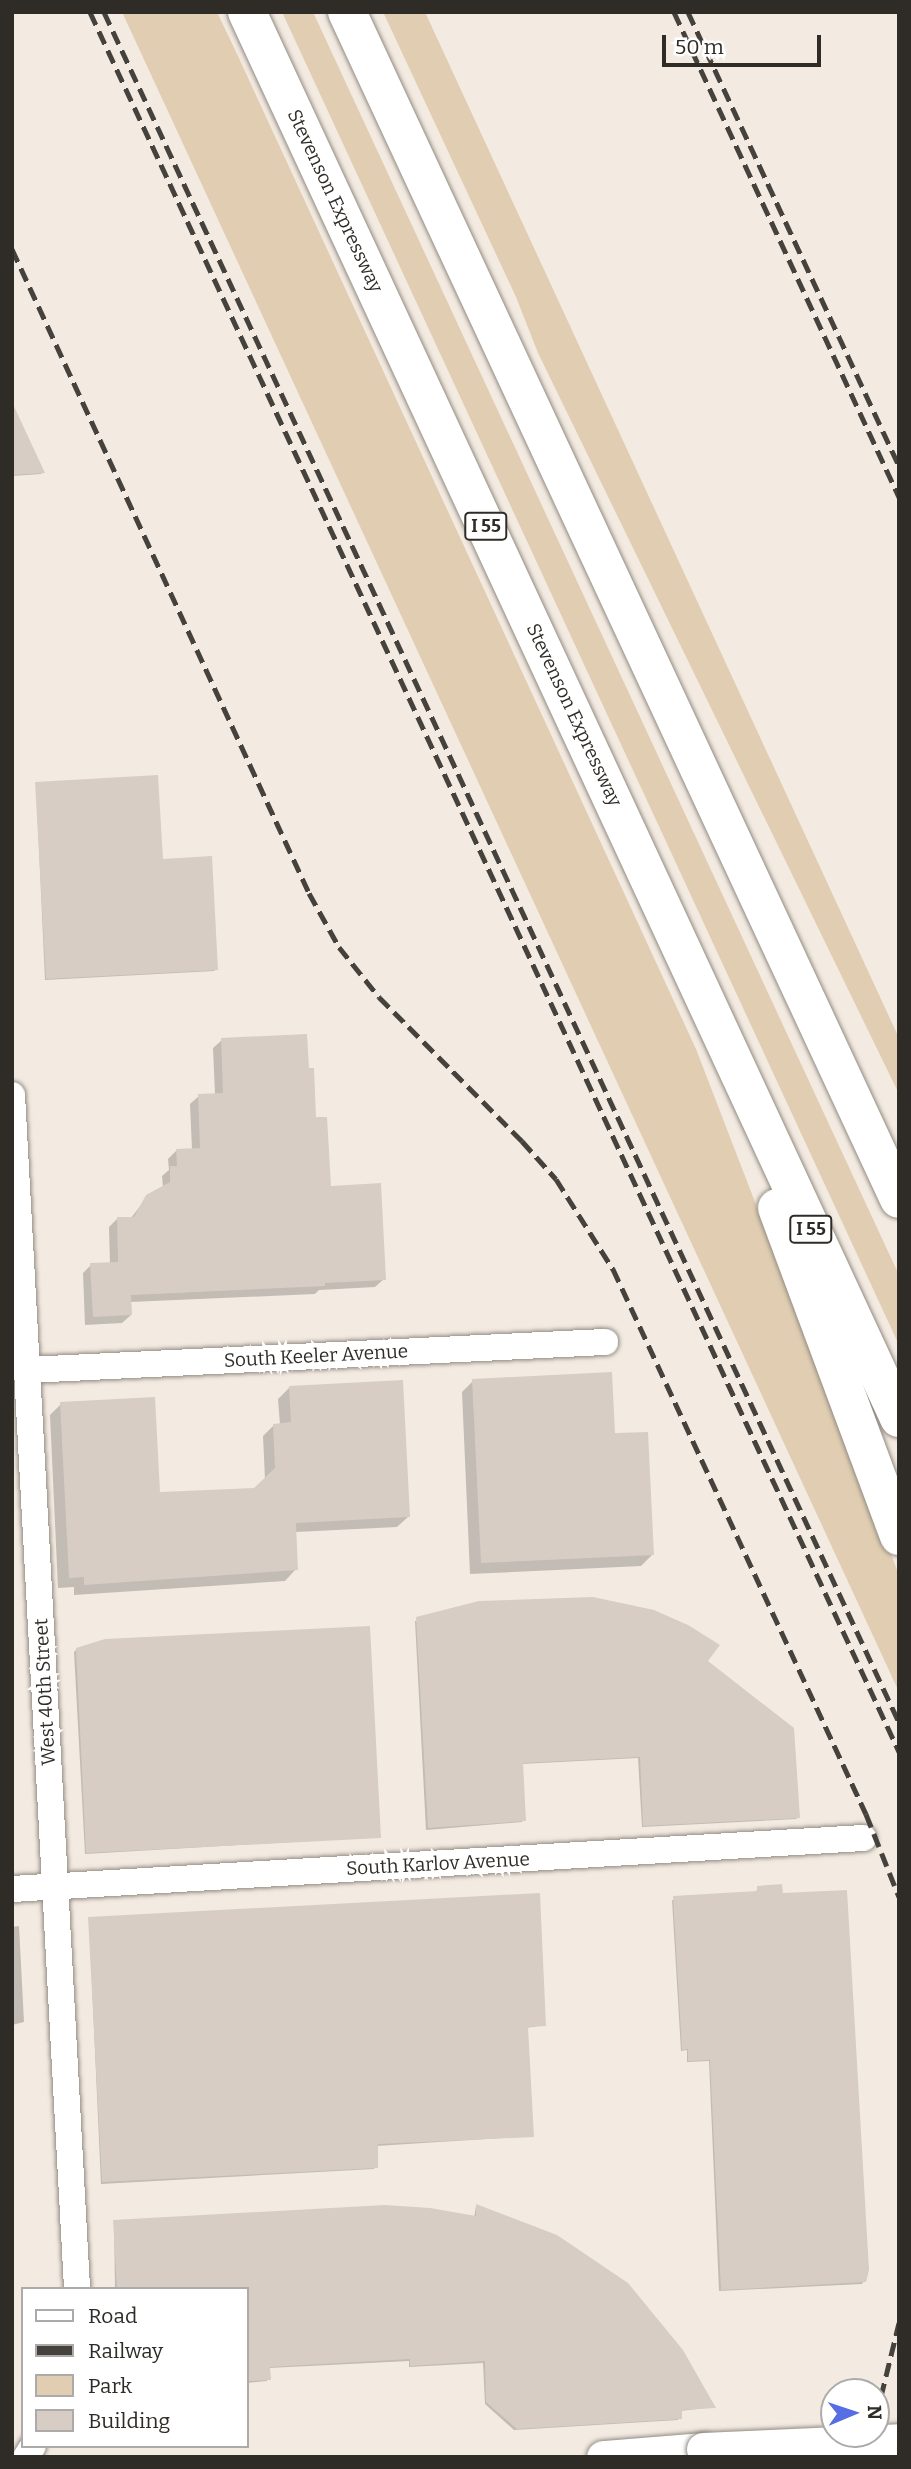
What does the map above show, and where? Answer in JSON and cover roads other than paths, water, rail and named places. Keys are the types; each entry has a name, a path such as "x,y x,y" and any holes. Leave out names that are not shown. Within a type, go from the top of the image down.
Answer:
{"highway":[{"name":"Stevenson Expressway","path":"247,12 899,1418"},
{"path":"346,12 899,1199"},
{"path":"779,943 873,1090 899,1142"},
{"path":"724,1039 780,1217 899,1536"}],"main road":[{"path":"603,2457 899,2441"}],"street":[{"name":"West 40th Street","path":"12,1095 77,2287"},
{"name":"South Keeler Avenue","path":"28,1370 605,1342"},
{"name":"South Karlov Avenue","path":"12,1889 863,1838"}],"railway":[{"path":"90,12 899,1752"},
{"path":"104,12 899,1722"},
{"path":"674,12 899,497"},
{"path":"688,12 899,466"},
{"path":"12,249 309,893 339,947 379,997 522,1141 556,1179 613,1269 866,1814 899,1897"},
{"path":"886,2378 899,2323"},
{"path":"866,2457 868,2448"}]}
